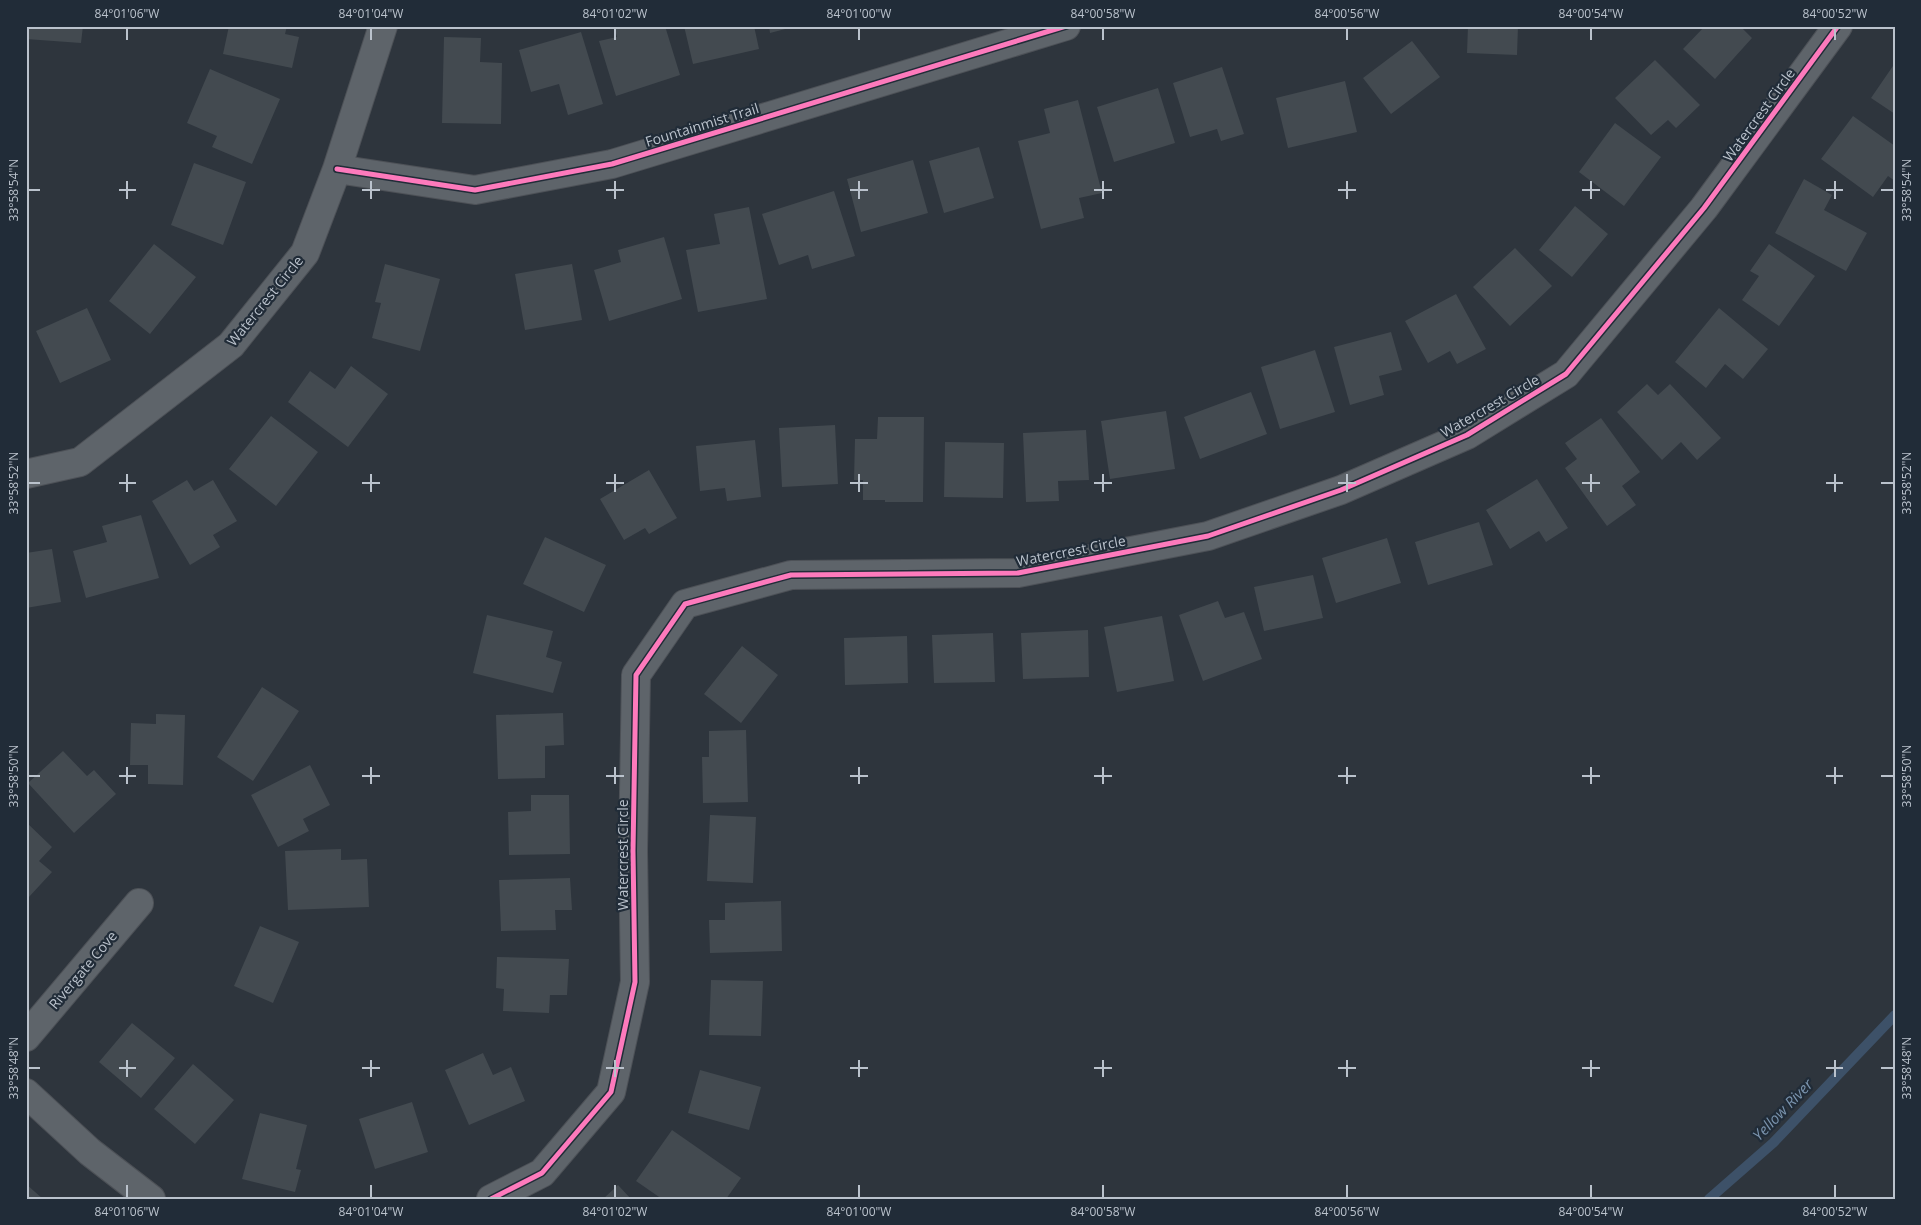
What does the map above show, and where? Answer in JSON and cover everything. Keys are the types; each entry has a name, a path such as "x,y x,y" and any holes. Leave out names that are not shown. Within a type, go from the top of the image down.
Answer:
{"street":[{"name":"Watercrest Circle","path":"26,474 80,462 232,345 305,253 337,169 384,26"},
{"name":"Fountainmist Trail","path":"337,169 475,190 612,164 1066,26"},
{"name":"Watercrest Circle","path":"491,1199 542,1173 611,1092 635,982 633,851 636,675 685,604 791,575 1018,573 1208,536 1341,490 1467,435 1566,374 1704,208 1838,26"},
{"name":"Rivergate Cove","path":"26,1037 139,904"},
{"path":"26,1093 90,1152 150,1199"}],"building":[{"path":"26,26 83,26 81,43 26,39"},
{"path":"229,26 287,26 285,34 299,37 292,68 223,54"},
{"path":"614,26 665,26 680,75 616,96 599,41 617,37"},
{"path":"684,26 754,26 759,49 693,64"},
{"path":"769,26 793,26 793,27 770,33"},
{"path":"1468,26 1518,26 1517,55 1467,53"},
{"path":"1705,26 1740,26 1752,38 1715,79 1683,49"},
{"path":"581,32 603,104 568,115 559,84 531,92 519,50"},
{"path":"444,37 481,38 480,62 502,63 501,124 442,123"},
{"path":"1412,41 1440,77 1391,114 1363,78"},
{"path":"1655,60 1700,105 1676,128 1668,120 1651,135 1615,98"},
{"path":"1895,63 1895,114 1871,98"},
{"path":"1222,67 1244,134 1221,141 1217,129 1190,137 1173,83"},
{"path":"210,69 280,99 252,164 212,147 217,136 187,123"},
{"path":"1345,81 1357,132 1288,148 1276,98"},
{"path":"1158,88 1175,143 1114,162 1097,107"},
{"path":"1078,100 1102,193 1079,198 1084,218 1041,229 1018,141 1050,133 1044,109"},
{"path":"1853,116 1895,146 1895,181 1888,176 1873,197 1821,159"},
{"path":"1615,123 1661,157 1624,206 1579,172"},
{"path":"979,147 994,198 944,213 929,161"},
{"path":"913,160 928,213 861,232 847,179"},
{"path":"194,163 246,182 223,245 171,225"},
{"path":"1804,179 1832,195 1824,210 1867,233 1846,271 1775,233"},
{"path":"834,191 855,256 812,269 808,255 779,265 762,214"},
{"path":"1575,206 1608,234 1572,277 1539,250"},
{"path":"749,207 767,299 698,312 686,250 720,244 714,214"},
{"path":"664,237 682,299 609,321 594,270 621,262 618,250"},
{"path":"154,244 196,277 150,334 109,301"},
{"path":"1769,244 1815,276 1779,326 1742,300 1759,276 1750,271"},
{"path":"1515,248 1552,286 1510,326 1473,287"},
{"path":"385,264 440,279 420,351 372,338 381,303 375,302"},
{"path":"572,264 582,320 525,330 515,274"},
{"path":"1456,294 1486,349 1457,364 1450,351 1428,363 1405,321"},
{"path":"87,308 111,360 60,383 36,331"},
{"path":"1719,308 1768,349 1743,379 1725,364 1706,388 1675,362"},
{"path":"1391,332 1402,370 1379,376 1384,395 1350,405 1334,347"},
{"path":"1315,350 1335,412 1280,429 1261,367"},
{"path":"351,366 388,394 348,447 288,402 310,371 335,389"},
{"path":"1647,384 1658,395 1670,384 1721,438 1697,460 1681,442 1662,460 1617,412"},
{"path":"1251,392 1267,434 1200,459 1184,417"},
{"path":"1166,411 1175,469 1110,479 1101,421"},
{"path":"271,416 318,452 276,506 229,469"},
{"path":"878,417 924,417 923,502 863,500 863,480 854,480 855,439 877,439"},
{"path":"1601,418 1640,472 1622,486 1636,505 1607,526 1565,468 1577,459 1565,443"},
{"path":"835,425 838,484 782,487 779,428"},
{"path":"1086,430 1089,480 1058,481 1059,501 1026,502 1023,433"},
{"path":"755,440 761,497 727,501 725,488 700,491 696,446"},
{"path":"945,442 1004,443 1003,498 944,497"},
{"path":"649,470 677,518 649,534 645,528 624,540 600,499"},
{"path":"1537,479 1568,528 1546,542 1539,531 1510,549 1486,510"},
{"path":"187,480 194,491 213,480 237,521 213,535 220,547 190,565 152,501"},
{"path":"141,515 159,578 86,598 73,551 107,542 102,526"},
{"path":"1479,522 1493,565 1428,585 1415,542"},
{"path":"545,537 606,565 584,612 523,584"},
{"path":"1387,538 1401,583 1336,603 1322,558"},
{"path":"52,549 61,602 26,608 26,553"},
{"path":"1313,575 1323,618 1264,631 1254,587"},
{"path":"1218,601 1225,618 1244,612 1262,659 1203,681 1179,615"},
{"path":"487,615 553,631 546,657 562,662 553,693 473,673"},
{"path":"1162,616 1174,681 1117,692 1104,627"},
{"path":"1088,630 1089,677 1023,679 1021,633"},
{"path":"993,633 995,682 934,683 932,635"},
{"path":"907,636 908,683 845,685 844,638"},
{"path":"742,646 778,675 741,723 704,694"},
{"path":"262,687 299,711 253,781 217,757"},
{"path":"563,713 564,745 545,746 545,778 498,779 496,715"},
{"path":"156,714 185,715 183,785 148,784 148,765 130,765 131,723 156,724"},
{"path":"746,730 748,802 703,803 702,757 709,757 709,731"},
{"path":"63,751 87,776 94,770 116,794 74,833 28,783"},
{"path":"310,765 330,805 303,819 309,831 278,847 251,795"},
{"path":"531,795 569,795 570,854 509,855 508,812 531,811"},
{"path":"710,815 756,817 753,883 707,881"},
{"path":"26,822 52,847 39,861 52,872 28,898 26,896"},
{"path":"341,849 341,860 367,859 369,907 288,910 285,851"},
{"path":"570,878 572,910 555,910 556,930 501,931 499,880"},
{"path":"781,901 782,951 710,953 709,920 725,920 725,903"},
{"path":"260,926 299,942 273,1003 234,986"},
{"path":"497,957 569,959 567,995 550,995 549,1013 503,1011 504,989 496,988"},
{"path":"711,980 763,981 761,1036 709,1035"},
{"path":"132,1023 175,1058 141,1098 99,1062"},
{"path":"483,1053 493,1075 511,1067 525,1101 469,1125 445,1070"},
{"path":"193,1064 234,1100 195,1144 154,1109"},
{"path":"700,1070 761,1087 749,1130 688,1113"},
{"path":"412,1102 428,1152 375,1169 359,1119"},
{"path":"260,1113 307,1125 296,1169 301,1170 295,1192 242,1179"},
{"path":"672,1130 741,1178 726,1199 662,1199 636,1181"},
{"path":"26,1184 43,1199 26,1199"},
{"path":"618,1185 631,1199 603,1199"}],"waterway":[{"name":"Yellow River","path":"1709,1199 1773,1143 1895,1015"}],"cycle path":[{"path":"337,169 475,190 612,164 1066,26"},
{"path":"491,1199 542,1173 611,1092 635,982 633,851 636,675 685,604 791,575 1018,573 1208,536 1341,490 1467,435 1566,374 1704,208 1838,26"}]}
